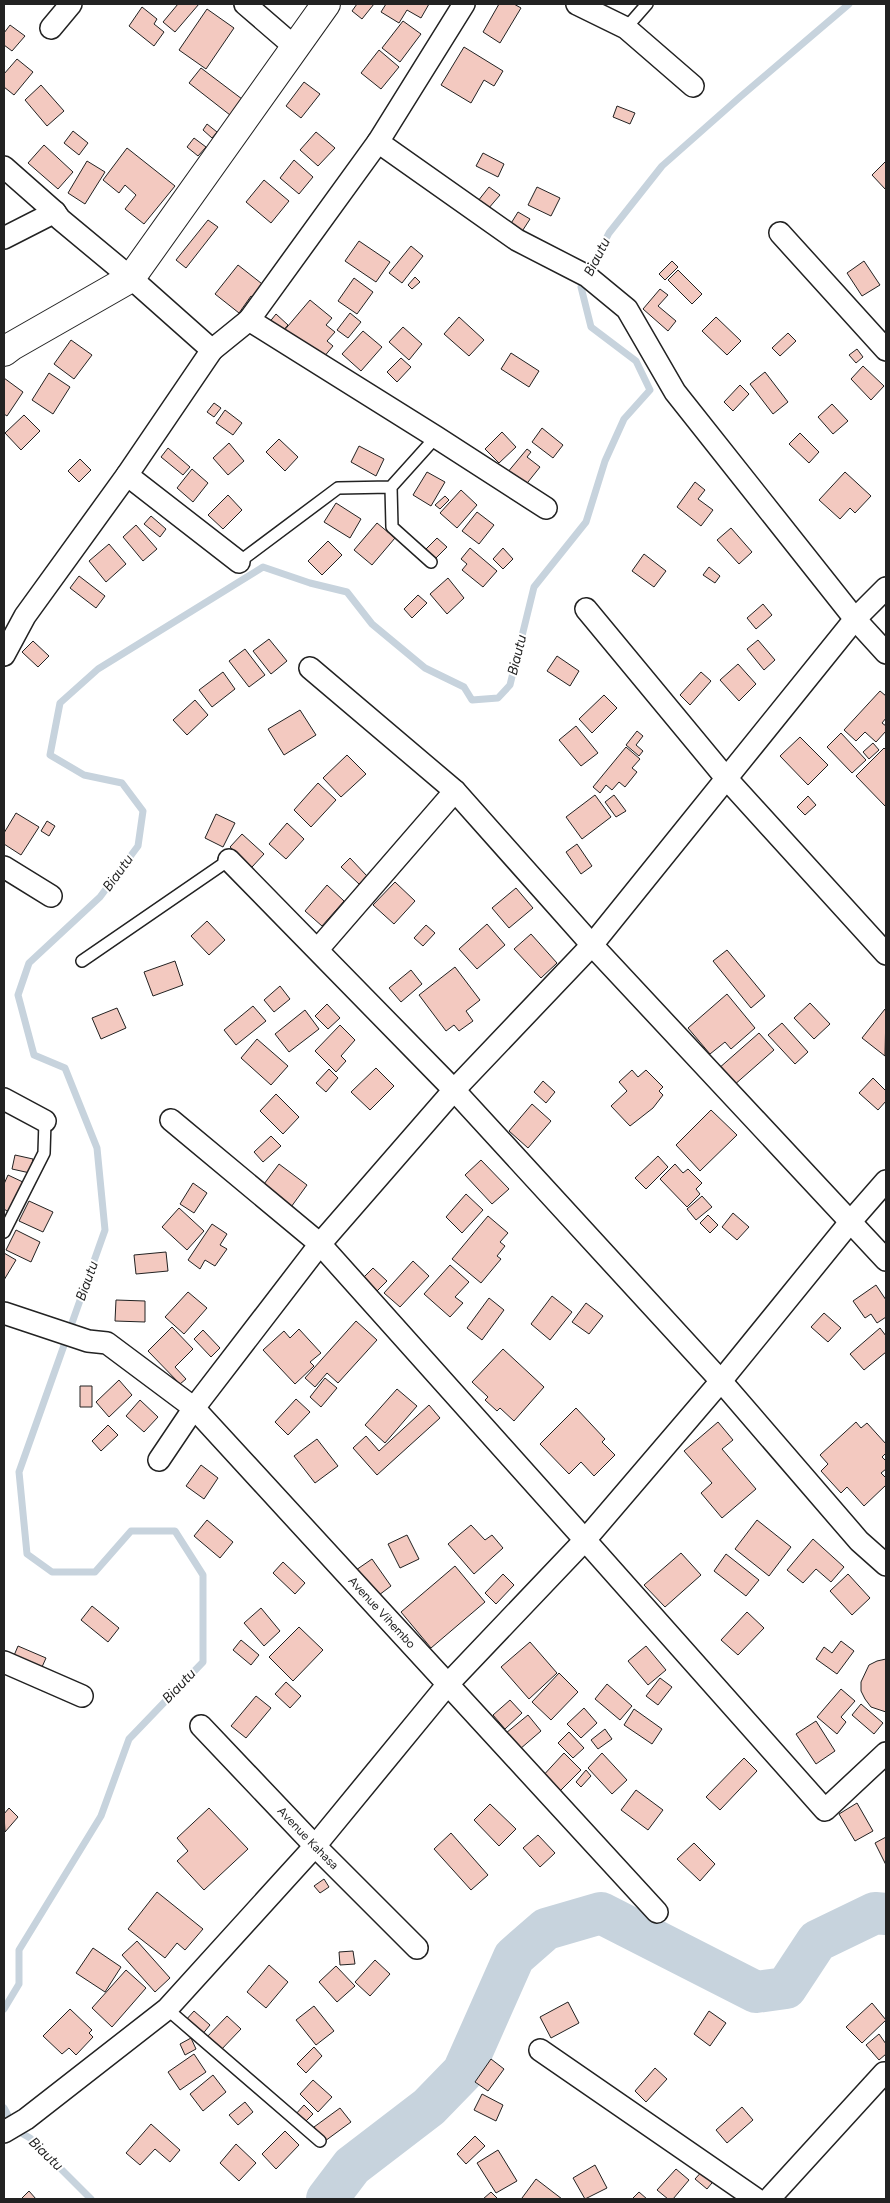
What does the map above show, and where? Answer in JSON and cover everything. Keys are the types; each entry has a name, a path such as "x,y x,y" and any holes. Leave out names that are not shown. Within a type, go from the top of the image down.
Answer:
{"street":[{"path":"51,28 71,4"},
{"path":"245,4 296,48"},
{"path":"4,352 131,278 326,4"},
{"path":"4,655 25,616 127,475 212,350 249,320 378,142 464,4"},
{"path":"577,4 626,28 693,86"},
{"path":"378,142 517,240 579,271 627,309 675,392 856,619 886,653"},
{"path":"4,167 55,212 60,219 131,278 212,350"},
{"path":"4,238 55,212"},
{"path":"780,233 886,350"},
{"path":"249,320 546,508"},
{"path":"127,475 239,562"},
{"path":"159,1460 194,1408 320,1244 454,1090 592,945 856,619 886,588"},
{"path":"586,609 726,778 886,954"},
{"path":"310,668 455,791 592,945 886,1260"},
{"path":"318,949 455,791"},
{"path":"229,860 454,1090 721,1381 859,1541 886,1565"},
{"path":"4,867 51,896"},
{"path":"4,1099 45,1122"},
{"path":"171,1120 320,1244 825,1810 886,1753"},
{"path":"4,2132 26,2119 167,2009 315,1846 448,1684 585,1540 721,1381 886,1180"},
{"name":"Avenue Vihembo","path":"4,1313 88,1341 107,1343 194,1408 657,1912"},
{"path":"4,1662 82,1696"},
{"name":"Avenue Kahasa","path":"201,1726 315,1846 417,1948"},
{"path":"540,2050 756,2199"},
{"path":"769,2199 886,2072"}],"lane":[{"path":"626,28 647,4"},
{"path":"431,562 392,527 391,487 436,437"},
{"path":"239,562 338,488 391,487"},
{"path":"82,961 229,860"},
{"path":"4,1232 44,1153 45,1122"},
{"path":"167,2009 320,2141"}],"building":[{"path":"178,4 199,4 175,32 163,22"},
{"path":"357,4 374,4 362,19 352,11"},
{"path":"386,4 429,4 421,18 407,10 399,23 381,12"},
{"path":"499,4 514,4 521,8 500,43 483,32"},
{"path":"142,7 157,19 154,24 164,32 154,46 129,26"},
{"path":"207,9 234,28 206,69 179,50"},
{"path":"403,21 421,34 400,62 382,48"},
{"path":"10,25 25,36 12,51 4,45 4,33"},
{"path":"464,47 503,71 494,86 484,80 471,103 441,85"},
{"path":"379,50 399,67 381,89 361,73"},
{"path":"17,59 33,72 14,95 4,87 4,74"},
{"path":"201,68 242,99 230,115 189,83"},
{"path":"304,82 320,94 301,118 286,106"},
{"path":"41,85 64,111 47,126 25,100"},
{"path":"617,106 635,113 630,124 613,117"},
{"path":"207,124 217,132 212,138 203,130"},
{"path":"73,131 88,143 79,155 64,143"},
{"path":"316,132 335,148 318,166 300,150"},
{"path":"194,138 206,147 198,156 187,147"},
{"path":"44,145 73,172 58,189 28,163"},
{"path":"127,148 175,186 144,224 125,209 136,195 125,185 119,193 103,180"},
{"path":"483,153 504,164 498,177 476,166"},
{"path":"294,160 313,177 299,194 280,178"},
{"path":"87,161 105,172 85,204 68,193"},
{"path":"886,161 886,190 872,175"},
{"path":"264,180 289,201 271,223 246,202"},
{"path":"489,187 500,195 488,209 478,201"},
{"path":"537,187 560,198 551,216 528,205"},
{"path":"518,212 530,219 521,233 510,225"},
{"path":"208,220 218,227 186,268 176,260"},
{"path":"359,241 390,262 376,282 345,261"},
{"path":"411,246 423,256 402,283 389,273"},
{"path":"672,261 678,267 665,280 659,274"},
{"path":"864,261 880,285 862,296 847,273"},
{"path":"238,265 266,287 256,300 251,296 239,313 215,294"},
{"path":"678,270 702,294 692,304 668,280"},
{"path":"415,277 420,282 412,289 408,285"},
{"path":"354,278 373,292 357,314 338,301"},
{"path":"660,289 668,295 658,306 676,321 668,331 643,309"},
{"path":"310,300 332,318 326,325 335,332 327,341 333,346 323,358 282,333"},
{"path":"350,313 361,322 348,338 337,330"},
{"path":"276,314 288,325 279,335 268,324"},
{"path":"459,317 484,340 469,356 444,334"},
{"path":"716,317 741,341 727,355 702,331"},
{"path":"403,327 422,344 409,360 389,342"},
{"path":"363,331 382,347 361,371 342,354"},
{"path":"788,333 796,341 780,356 772,348"},
{"path":"71,340 92,355 74,379 54,364"},
{"path":"857,349 863,357 856,363 849,355"},
{"path":"511,353 539,371 529,387 501,369"},
{"path":"401,358 411,367 397,382 387,372"},
{"path":"863,366 884,386 871,400 851,379"},
{"path":"765,372 788,402 773,414 750,384"},
{"path":"49,373 70,387 53,414 32,400"},
{"path":"4,378 23,392 7,416 4,414"},
{"path":"740,385 749,394 733,411 724,402"},
{"path":"214,403 221,408 214,417 207,412"},
{"path":"832,404 848,421 833,434 818,417"},
{"path":"225,410 242,423 233,435 216,423"},
{"path":"24,415 40,431 21,450 5,433"},
{"path":"542,428 563,445 553,458 532,442"},
{"path":"502,432 516,447 499,463 485,449"},
{"path":"800,433 819,452 809,463 789,444"},
{"path":"279,439 298,457 285,471 266,452"},
{"path":"229,443 244,461 228,475 213,458"},
{"path":"359,446 384,459 376,476 351,462"},
{"path":"168,448 190,467 183,475 161,457"},
{"path":"527,449 531,452 527,457 540,467 524,487 507,473"},
{"path":"80,459 91,470 79,482 68,471"},
{"path":"192,469 208,483 193,502 177,488"},
{"path":"427,472 445,482 431,506 413,495"},
{"path":"845,472 871,496 855,513 850,508 840,519 819,500"},
{"path":"695,482 705,490 698,499 713,510 701,526 677,507"},
{"path":"461,490 477,505 457,528 440,513"},
{"path":"228,495 242,510 223,529 208,515"},
{"path":"445,496 449,500 440,509 435,505"},
{"path":"336,503 361,519 350,538 324,522"},
{"path":"477,512 494,525 479,544 462,531"},
{"path":"151,516 166,529 160,537 144,524"},
{"path":"377,523 395,538 372,565 354,550"},
{"path":"136,525 157,549 143,561 123,537"},
{"path":"731,528 752,552 739,564 717,540"},
{"path":"437,538 447,547 432,562 423,552"},
{"path":"328,541 342,555 322,575 308,561"},
{"path":"109,544 126,564 106,582 89,561"},
{"path":"470,548 497,571 483,587 462,570 467,564 461,559"},
{"path":"503,548 513,559 503,569 493,559"},
{"path":"644,554 666,571 654,587 632,571"},
{"path":"709,567 720,576 715,583 703,575"},
{"path":"79,576 105,596 96,608 70,588"},
{"path":"448,578 464,598 447,614 430,594"},
{"path":"418,595 427,603 412,618 404,609"},
{"path":"763,604 772,615 756,629 747,618"},
{"path":"269,639 287,661 271,674 253,651"},
{"path":"758,640 775,660 764,670 747,649"},
{"path":"33,641 49,656 38,667 22,652"},
{"path":"245,649 265,675 249,687 229,661"},
{"path":"557,656 579,671 570,686 547,671"},
{"path":"738,664 756,684 739,701 720,680"},
{"path":"223,672 235,689 212,707 199,690"},
{"path":"701,672 711,681 690,705 680,695"},
{"path":"880,691 886,696 886,718 882,723 886,726 886,731 876,742 865,732 856,741 844,730"},
{"path":"604,695 617,708 592,733 579,719"},
{"path":"195,700 208,715 187,735 173,720"},
{"path":"300,710 316,735 284,755 268,729"},
{"path":"576,726 598,753 581,766 559,740"},
{"path":"637,731 643,736 636,745 643,751 639,756 626,745"},
{"path":"841,733 866,760 852,773 827,747"},
{"path":"800,737 828,765 808,785 780,756"},
{"path":"873,743 879,750 869,759 863,752"},
{"path":"626,747 640,759 632,768 637,772 625,787 619,782 612,790 606,785 600,793 593,787"},
{"path":"884,748 886,750 886,807 856,776"},
{"path":"347,755 366,774 341,797 323,778"},
{"path":"318,783 336,800 311,827 294,810"},
{"path":"595,795 611,817 582,839 566,817"},
{"path":"614,795 626,811 616,817 605,802"},
{"path":"808,796 816,805 805,815 797,807"},
{"path":"16,813 39,827 21,855 4,844 4,833"},
{"path":"216,814 235,823 223,847 205,838"},
{"path":"47,821 55,826 49,836 41,831"},
{"path":"287,823 304,839 286,859 269,844"},
{"path":"242,834 264,854 252,867 230,847"},
{"path":"577,844 592,866 581,874 566,852"},
{"path":"350,858 367,876 359,884 341,867"},
{"path":"395,882 415,901 394,924 373,905"},
{"path":"327,885 344,901 322,926 305,911"},
{"path":"516,888 533,908 509,928 492,908"},
{"path":"207,921 225,940 209,955 191,936"},
{"path":"487,924 505,945 477,969 459,949"},
{"path":"426,925 435,933 423,946 414,938"},
{"path":"531,934 557,963 541,978 514,949"},
{"path":"727,950 765,996 751,1008 713,961"},
{"path":"175,961 183,985 153,996 144,972"},
{"path":"455,967 480,1000 466,1011 473,1021 459,1031 454,1025 446,1031 419,995"},
{"path":"411,970 422,984 401,1002 389,988"},
{"path":"280,986 290,999 274,1012 264,1000"},
{"path":"727,994 755,1028 731,1049 725,1042 710,1054 688,1028"},
{"path":"810,1003 830,1024 814,1039 794,1018"},
{"path":"327,1004 340,1018 328,1029 315,1016"},
{"path":"253,1006 266,1021 236,1045 224,1030"},
{"path":"117,1008 126,1028 101,1039 92,1018"},
{"path":"305,1010 319,1029 289,1052 275,1034"},
{"path":"886,1010 885,1056 862,1038"},
{"path":"782,1023 808,1052 795,1064 768,1035"},
{"path":"340,1025 355,1040 341,1056 346,1061 336,1072 315,1051"},
{"path":"759,1033 774,1050 733,1086 718,1069"},
{"path":"257,1039 288,1066 271,1085 241,1058"},
{"path":"376,1068 394,1086 370,1110 351,1092"},
{"path":"329,1069 338,1078 326,1092 316,1083"},
{"path":"632,1070 638,1077 646,1070 663,1087 659,1091 663,1095 653,1108 630,1126 611,1106 627,1091 619,1082"},
{"path":"873,1078 886,1091 886,1101 878,1110 859,1093"},
{"path":"543,1081 555,1092 546,1103 534,1092"},
{"path":"276,1094 299,1117 283,1134 260,1111"},
{"path":"532,1104 551,1121 528,1148 509,1131"},
{"path":"711,1110 737,1135 700,1171 676,1145"},
{"path":"271,1136 281,1146 263,1162 254,1152"},
{"path":"15,1155 33,1159 30,1173 12,1169"},
{"path":"658,1156 668,1167 646,1189 635,1178"},
{"path":"481,1160 509,1189 492,1204 465,1175"},
{"path":"279,1164 307,1185 286,1214 258,1192"},
{"path":"675,1164 683,1173 688,1169 702,1183 696,1189 700,1194 687,1207 660,1179"},
{"path":"8,1175 25,1183 10,1213 4,1209 4,1184"},
{"path":"193,1183 207,1193 194,1213 180,1204"},
{"path":"466,1194 483,1210 462,1233 446,1217"},
{"path":"702,1196 712,1207 696,1220 687,1209"},
{"path":"29,1201 53,1212 43,1232 19,1221"},
{"path":"179,1208 204,1231 187,1250 162,1227"},
{"path":"733,1213 749,1227 737,1240 722,1227"},
{"path":"708,1215 718,1225 710,1233 700,1223"},
{"path":"488,1216 508,1233 500,1242 505,1246 497,1256 501,1259 481,1283 452,1259"},
{"path":"212,1224 227,1234 220,1245 227,1249 215,1266 205,1260 200,1269 188,1260"},
{"path":"16,1230 40,1242 31,1262 6,1250"},
{"path":"166,1252 168,1271 136,1274 134,1255"},
{"path":"4,1253 16,1260 4,1280"},
{"path":"413,1261 429,1276 400,1307 384,1293"},
{"path":"450,1265 469,1282 455,1297 463,1303 450,1317 424,1294"},
{"path":"373,1268 387,1281 373,1295 360,1281"},
{"path":"876,1285 886,1300 886,1317 877,1323 871,1314 865,1318 853,1301"},
{"path":"188,1292 207,1308 184,1334 165,1317"},
{"path":"552,1296 572,1312 550,1340 531,1324"},
{"path":"489,1298 504,1310 482,1340 467,1328"},
{"path":"116,1300 145,1301 145,1322 115,1321"},
{"path":"586,1303 603,1316 589,1334 572,1322"},
{"path":"824,1313 841,1328 828,1342 811,1327"},
{"path":"356,1321 377,1340 338,1383 327,1373 315,1387 305,1378"},
{"path":"172,1327 193,1349 175,1367 186,1379 180,1384 148,1351"},
{"path":"880,1328 886,1336 886,1352 864,1370 850,1354"},
{"path":"299,1329 321,1353 310,1362 314,1366 295,1384 263,1350 284,1331 290,1338"},
{"path":"203,1330 220,1348 211,1357 194,1339"},
{"path":"503,1349 544,1387 514,1421 500,1408 497,1411 485,1400 488,1397 472,1382"},
{"path":"325,1378 337,1388 321,1407 310,1397"},
{"path":"119,1380 132,1395 109,1417 96,1402"},
{"path":"80,1386 92,1386 92,1407 80,1407"},
{"path":"397,1389 417,1406 385,1443 365,1425"},
{"path":"296,1399 310,1412 288,1435 275,1422"},
{"path":"140,1400 158,1417 144,1432 126,1416"},
{"path":"429,1405 440,1418 377,1475 353,1448 366,1436 379,1451"},
{"path":"576,1408 605,1439 602,1442 615,1455 594,1476 581,1462 569,1474 540,1444"},
{"path":"718,1422 733,1440 722,1449 756,1489 722,1518 701,1493 712,1483 684,1451"},
{"path":"856,1422 861,1428 867,1423 886,1444 886,1453 882,1457 886,1461 886,1469 881,1473 886,1478 886,1485 864,1506 847,1487 841,1493 821,1471 828,1464 820,1455"},
{"path":"108,1425 118,1435 101,1451 92,1441"},
{"path":"317,1439 338,1466 315,1483 294,1456"},
{"path":"201,1465 218,1478 204,1499 186,1486"},
{"path":"207,1520 233,1542 220,1558 194,1536"},
{"path":"757,1520 791,1547 769,1576 735,1549"},
{"path":"471,1525 485,1540 492,1535 503,1548 474,1574 448,1544"},
{"path":"407,1535 419,1559 400,1568 388,1544"},
{"path":"813,1539 844,1567 831,1582 816,1569 803,1583 787,1570"},
{"path":"681,1553 701,1575 665,1607 644,1585"},
{"path":"726,1554 759,1580 746,1596 714,1571"},
{"path":"372,1559 391,1586 375,1598 356,1570"},
{"path":"283,1562 305,1583 295,1594 273,1573"},
{"path":"455,1566 485,1602 431,1648 401,1612"},
{"path":"503,1574 514,1585 496,1604 485,1593"},
{"path":"848,1574 870,1598 852,1615 830,1591"},
{"path":"92,1606 119,1628 108,1642 81,1620"},
{"path":"261,1608 280,1631 264,1646 244,1623"},
{"path":"747,1612 764,1628 738,1655 721,1640"},
{"path":"299,1627 323,1650 293,1681 269,1657"},
{"path":"241,1640 259,1655 251,1665 233,1650"},
{"path":"841,1641 854,1651 837,1674 816,1659 824,1647 832,1653"},
{"path":"530,1642 557,1673 529,1699 501,1667"},
{"path":"18,1646 46,1658 38,1676 10,1665"},
{"path":"646,1646 666,1670 648,1685 628,1661"},
{"path":"886,1659 886,1712 871,1707 861,1691 861,1682 869,1665"},
{"path":"559,1673 578,1692 551,1720 532,1702"},
{"path":"660,1678 672,1687 658,1705 646,1696"},
{"path":"286,1682 301,1696 290,1708 275,1694"},
{"path":"607,1684 632,1706 620,1720 595,1699"},
{"path":"841,1689 855,1701 841,1717 846,1722 837,1734 817,1717"},
{"path":"256,1696 271,1708 246,1738 231,1726"},
{"path":"510,1700 522,1713 505,1729 493,1715"},
{"path":"861,1704 883,1723 874,1734 852,1715"},
{"path":"584,1708 597,1723 581,1738 567,1724"},
{"path":"634,1709 662,1729 652,1744 624,1725"},
{"path":"528,1715 541,1731 520,1749 506,1733"},
{"path":"816,1721 835,1751 816,1764 796,1734"},
{"path":"605,1729 612,1739 598,1749 591,1740"},
{"path":"569,1732 584,1748 573,1758 558,1743"},
{"path":"564,1753 581,1770 556,1795 540,1779"},
{"path":"602,1753 627,1780 612,1794 588,1768"},
{"path":"744,1758 757,1771 720,1810 706,1797"},
{"path":"586,1770 591,1776 581,1787 576,1782"},
{"path":"636,1790 663,1810 648,1830 621,1810"},
{"path":"857,1803 873,1831 855,1841 839,1814"},
{"path":"490,1804 516,1829 499,1846 474,1820"},
{"path":"9,1808 18,1817 5,1832 4,1814"},
{"path":"209,1808 248,1849 204,1890 177,1861 188,1851 177,1838"},
{"path":"451,1833 488,1875 471,1890 434,1849"},
{"path":"538,1835 555,1853 540,1867 523,1848"},
{"path":"886,1837 886,1865 875,1843"},
{"path":"694,1843 715,1864 700,1881 677,1859"},
{"path":"324,1879 329,1887 320,1893 314,1886"},
{"path":"157,1892 203,1929 185,1950 177,1943 165,1958 128,1929"},
{"path":"137,1941 170,1978 155,1992 122,1955"},
{"path":"93,1948 121,1967 105,1992 76,1973"},
{"path":"353,1951 355,1964 340,1965 339,1952"},
{"path":"375,1960 390,1974 370,1996 355,1982"},
{"path":"269,1965 288,1982 266,2008 247,1992"},
{"path":"336,1966 355,1986 337,2002 319,1982"},
{"path":"126,1970 146,1988 112,2027 92,2008"},
{"path":"568,2002 579,2023 551,2038 540,2017"},
{"path":"872,2003 886,2020 862,2043 846,2027"},
{"path":"314,2006 334,2031 316,2045 296,2020"},
{"path":"70,2009 92,2030 89,2033 93,2037 76,2055 69,2048 62,2054 43,2036"},
{"path":"194,2011 210,2025 201,2036 185,2021"},
{"path":"709,2011 726,2023 710,2046 694,2034"},
{"path":"227,2016 241,2029 219,2052 205,2039"},
{"path":"879,2034 886,2044 886,2054 879,2060 866,2045"},
{"path":"191,2038 196,2049 185,2055 180,2044"},
{"path":"314,2047 322,2056 306,2073 297,2064"},
{"path":"194,2054 206,2072 180,2090 168,2072"},
{"path":"491,2059 504,2069 488,2091 475,2082"},
{"path":"655,2068 667,2079 646,2102 635,2091"},
{"path":"213,2075 226,2092 203,2111 190,2094"},
{"path":"313,2080 332,2097 318,2112 300,2094"},
{"path":"482,2094 503,2105 496,2121 474,2110"},
{"path":"245,2102 253,2112 238,2125 229,2115"},
{"path":"304,2105 313,2114 303,2124 295,2115"},
{"path":"742,2107 753,2120 727,2143 716,2130"},
{"path":"340,2108 351,2122 325,2141 314,2127"},
{"path":"151,2124 180,2150 170,2162 155,2149 140,2165 126,2153"},
{"path":"285,2131 299,2145 276,2169 262,2154"},
{"path":"475,2136 485,2146 466,2164 457,2154"},
{"path":"236,2144 256,2163 239,2181 220,2163"},
{"path":"498,2150 517,2181 496,2193 477,2163"},
{"path":"595,2165 607,2188 585,2199 573,2178"},
{"path":"705,2168 716,2178 707,2189 695,2179"},
{"path":"676,2169 689,2180 673,2199 668,2199 657,2190"},
{"path":"536,2179 562,2199 523,2199"},
{"path":"29,2191 36,2199 21,2199"},
{"path":"491,2192 498,2199 483,2199"},
{"path":"639,2192 647,2199 632,2199"}],"waterway":[{"name":"Biautu","path":"4,2009 19,1984 19,1950 101,1816 129,1739 203,1662 203,1575 175,1531 131,1531 95,1572 52,1572 27,1554 19,1472 105,1230 97,1148 65,1068 34,1055 18,995 29,963 100,897 138,846 143,811 122,783 84,775 50,755 60,703 98,669 263,567 310,583 347,592 372,624 425,668 464,687 472,700 498,698 510,685 534,587 586,522 605,461 624,419 650,390 636,361 591,327 581,287 609,233 662,166 849,4"},
{"path":"327,2199 352,2166 429,2107 463,2072 514,1957 546,1929 601,1913 756,1992 786,1988 817,1941 875,1913 886,1914"},
{"name":"Biautu","path":"4,2108 16,2130 30,2138 91,2199"}]}
